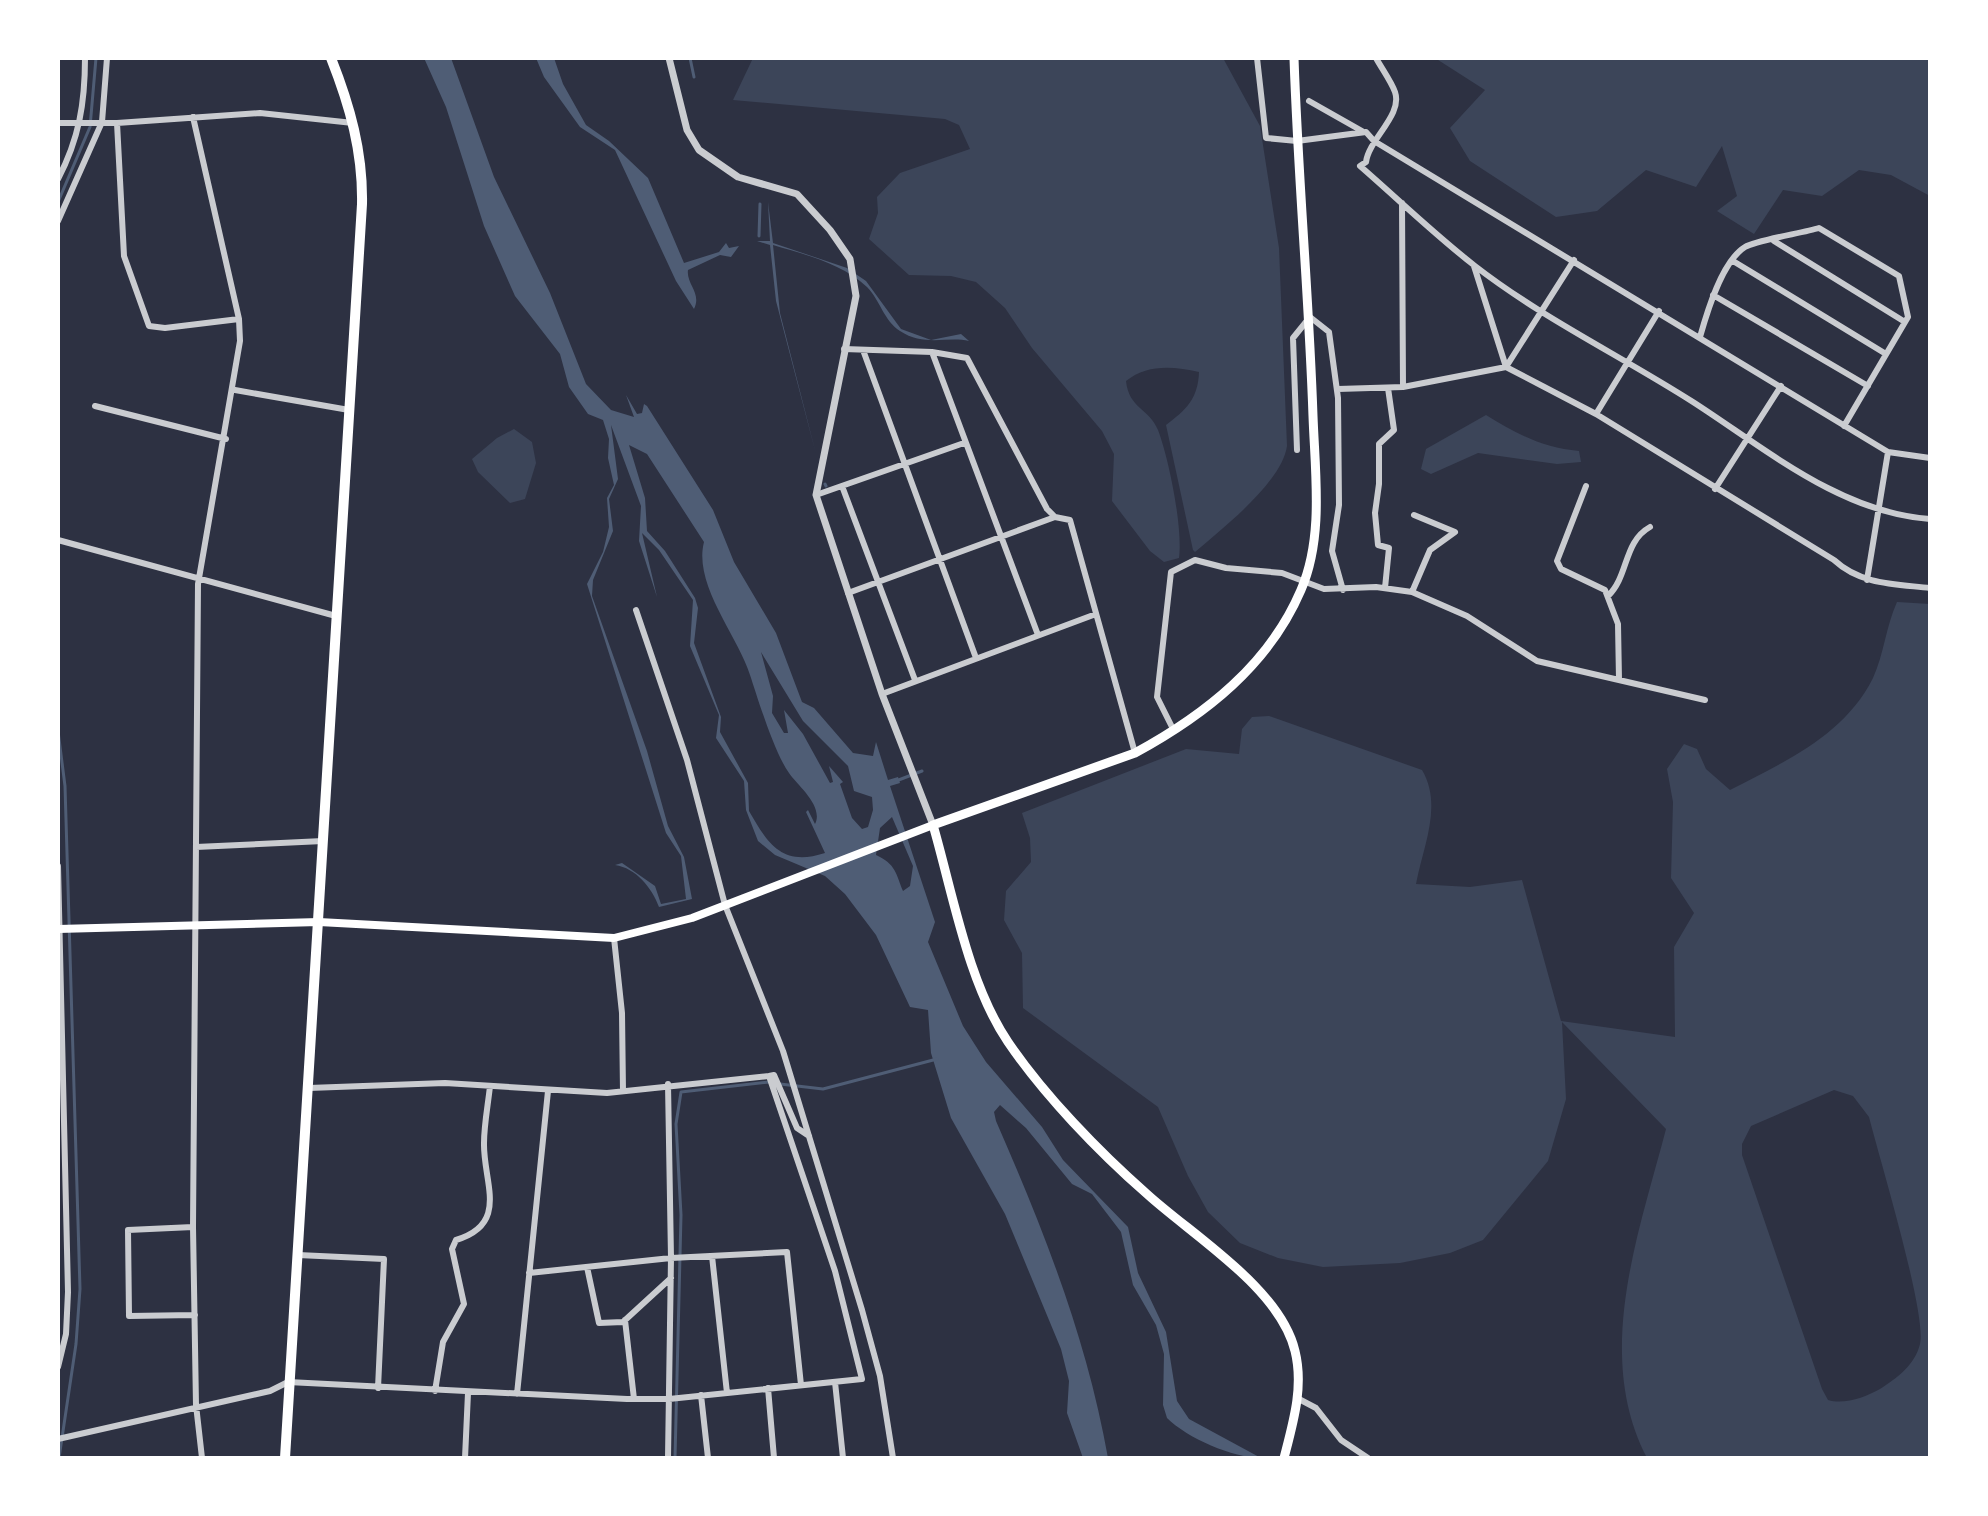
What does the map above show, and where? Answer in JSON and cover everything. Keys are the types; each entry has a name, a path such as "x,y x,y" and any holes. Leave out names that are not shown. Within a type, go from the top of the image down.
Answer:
{"highway":[{"path":"285,1458 362,174 354,123 331,58"}],"main road":[{"path":"60,929 319,922 614,938 652,930 725,905 933,825 1135,753 1205,709 1249,671 1274,641 1302,589 1312,557 1315,515 1310,317 1294,58"},
{"path":"933,825 980,986 1007,1040 1103,1151 1270,1304 1287,1329 1299,1370 1297,1398 1284,1458"}],"street":[{"path":"58,179 74,149 81,122 85,58"},
{"path":"58,221 102,122 107,58"},
{"path":"669,58 687,130 699,150 738,177 797,194 830,230 850,259 856,296 816,495 882,694 933,825"},
{"path":"1257,58 1266,138 1297,141 1366,132"},
{"path":"1376,58 1396,94 1396,107 1374,141 1366,162 1360,166 1474,266 1541,312 1629,361 1854,503 1879,512 1930,519"},
{"path":"1309,101 1366,132 1374,141 1888,452 1930,458"},
{"path":"58,123 117,123 260,113 354,123"},
{"path":"193,117 239,319 240,341 235,390 200,577 193,1227 196,1405 202,1458"},
{"path":"117,123 124,256 149,326 165,328 239,319"},
{"path":"1402,203 1403,387"},
{"path":"1700,337 1713,295 1733,261 1746,247 1819,228 1899,276 1908,317 1844,426"},
{"path":"1774,241 1905,322"},
{"path":"1506,367 1574,260"},
{"path":"1733,261 1886,354"},
{"path":"1474,266 1506,367"},
{"path":"1713,295 1868,386"},
{"path":"1596,414 1659,311"},
{"path":"1297,450 1293,338 1310,317 1329,332 1338,389 1339,505 1332,551 1343,590"},
{"path":"844,349 932,352 967,358 1047,509 1055,517"},
{"path":"863,350 976,658"},
{"path":"932,352 1038,635"},
{"path":"1338,389 1403,387 1506,367 1596,414 1834,560 1849,574 1867,580 1930,588"},
{"path":"1715,489 1781,386"},
{"path":"1385,588 1389,548 1378,545 1375,513 1379,444 1394,430 1388,388"},
{"path":"235,390 350,410"},
{"path":"95,406 226,439"},
{"path":"816,495 964,443"},
{"path":"1867,580 1888,452"},
{"path":"842,486 915,680"},
{"path":"1586,486 1557,561 1561,569 1590,581 1608,596 1618,624 1619,680"},
{"path":"1412,592 1430,550 1455,532 1414,515"},
{"path":"848,593 1055,517 1070,520 1135,753"},
{"path":"1608,596 1617,588 1628,552 1639,533 1650,527"},
{"path":"58,540 337,616"},
{"path":"1173,729 1157,697 1171,572 1195,560 1226,568 1282,573 1324,589 1385,588 1412,592 1467,616 1537,661 1705,700"},
{"path":"636,610 687,760 725,905 783,1051 809,1136 873,1350 893,1458"},
{"path":"882,694 1096,614"},
{"path":"196,847 323,841"},
{"path":"58,866 68,1292 66,1334 58,1367"},
{"path":"614,938 622,1013 623,1091"},
{"path":"309,1088 445,1083 548,1091 623,1091 774,1075 797,1128 809,1136"},
{"path":"58,1439 196,1405 270,1391 288,1382 468,1393 669,1399 862,1379 835,1271 769,1076"},
{"path":"668,1084 671,1258 668,1458"},
{"path":"435,1391 443,1342 464,1304 452,1249 456,1240 469,1236 483,1223 492,1206 483,1145 490,1086"},
{"path":"517,1394 548,1091"},
{"path":"193,1227 128,1230 129,1316 195,1315"},
{"path":"529,1273 671,1258 787,1252 801,1385"},
{"path":"298,1255 384,1259 378,1388"},
{"path":"712,1256 727,1393"},
{"path":"587,1267 599,1323 625,1320 671,1278"},
{"path":"625,1320 634,1399"},
{"path":"835,1382 843,1458"},
{"path":"768,1388 774,1458"},
{"path":"465,1458 468,1393"},
{"path":"701,1395 708,1458"},
{"path":"1297,1398 1316,1408 1341,1440 1368,1458"}],"shaded area":[{"path":"424,58 451,58 494,177 550,293 586,384 611,410 634,417 626,395 637,414 642,413 644,404 647,406 713,510 734,562 776,633 802,702 814,708 853,753 873,756 876,742 888,780 898,777 900,783 890,786 935,922 928,942 963,1026 986,1062 1042,1127 1063,1160 1128,1227 1138,1273 1166,1332 1177,1401 1189,1419 1261,1458 1237,1455 1211,1446 1186,1433 1167,1418 1163,1405 1164,1354 1156,1325 1133,1285 1121,1232 1092,1194 1072,1184 1026,1128 1000,1105 994,1112 996,1121 1062,1286 1099,1414 1108,1458 1083,1458 1067,1413 1069,1381 1061,1349 1005,1214 951,1118 931,1053 928,1010 910,1007 876,935 845,894 825,876 775,855 758,841 746,810 744,781 716,738 719,715 690,646 693,600 659,550 642,533 657,597 639,541 641,506 611,425 618,479 609,499 613,531 593,580 592,596 647,751 668,826 684,857 692,899 659,907 642,880 630,870 615,865 622,863 655,886 661,904 686,899 681,856 666,833 587,584 603,552 609,527 607,498 614,485 608,458 609,439 603,420 588,414 569,387 560,354 515,296 484,226 446,107","holes":["629,445 647,454 704,542 702,558 711,593 744,660 778,752 789,773 813,803 817,817 815,824 808,810 806,812 825,853 810,857 787,855 770,842 749,811 748,783 720,732 721,717 694,643 698,608 695,598 665,551 647,531 645,498","761,652 803,721 848,766 854,791 872,797 873,810 868,827 862,829 852,818 840,784 843,782 829,766 833,782 830,783 803,734 784,710 788,733 784,733 772,713 773,696","892,817 913,866 910,886 903,891 891,866 876,855 880,828"]},
{"path":"536,58 554,58 563,84 586,125 609,141 648,178 684,263 719,252 726,243 729,248 739,246 731,257 720,255 688,270 696,298 694,309 676,281 615,150 580,127 544,77"},
{"path":"753,58 1223,58 1260,126 1279,248 1287,446 1283,460 1263,489 1195,552 1166,425 1190,403 1199,372 1161,368 1134,375 1126,381 1128,390 1158,430 1171,475 1179,529 1179,558 1164,562 1150,551 1112,501 1114,454 1102,431 1032,348 1005,308 976,282 951,276 909,275 869,239 878,213 877,197 900,173 970,149 959,125 945,119 733,100"},
{"path":"1435,58 1930,58 1930,196 1891,175 1859,170 1822,196 1783,190 1754,234 1717,211 1737,196 1722,146 1696,187 1646,170 1597,211 1556,217 1470,161 1450,128 1485,90"},
{"path":"768,202 773,243 847,268 866,281 901,329 931,340 909,336 895,327 867,287 846,272 773,245 780,313 816,454 776,301 770,245 757,241 770,241"},
{"path":"961,334 969,341 961,340 931,340"},
{"path":"1486,415 1531,439 1579,451 1581,462 1557,464 1478,453 1431,474 1421,469 1426,449"},
{"path":"514,429 532,442 536,463 525,499 510,503 478,472 472,459 497,438"},
{"path":"1897,602 1930,604 1930,1458 1647,1458 1631,1418 1623,1377 1622,1336 1634,1251 1666,1129 1562,1022 1566,1099 1548,1161 1483,1240 1450,1253 1400,1263 1323,1267 1278,1258 1240,1243 1208,1212 1188,1176 1158,1107 1023,1008 1022,953 1004,920 1006,891 1031,862 1030,838 1022,813 1186,749 1239,754 1242,729 1252,717 1269,716 1422,770 1431,797 1431,812 1416,884 1470,887 1522,880 1561,1021 1675,1037 1674,947 1694,913 1671,878 1673,802 1667,769 1684,744 1697,749 1706,769 1730,790 1811,745 1829,732 1861,698 1877,669","holes":["1834,1090 1853,1096 1869,1117 1891,1198 1910,1270 1920,1344 1910,1365 1886,1385 1862,1397 1834,1401 1828,1400 1822,1389 1742,1155 1742,1144 1751,1126"]}],"waterway":[{"path":"58,202 90,127 96,58"},
{"path":"690,58 694,77"},
{"path":"759,236 760,204"},
{"path":"58,731 65,786 80,1289 76,1344 59,1458"},
{"path":"896,781 922,771"},
{"path":"780,1084 823,1089 937,1059"},
{"path":"675,1458 681,1215 676,1124 681,1092 769,1082"}]}
